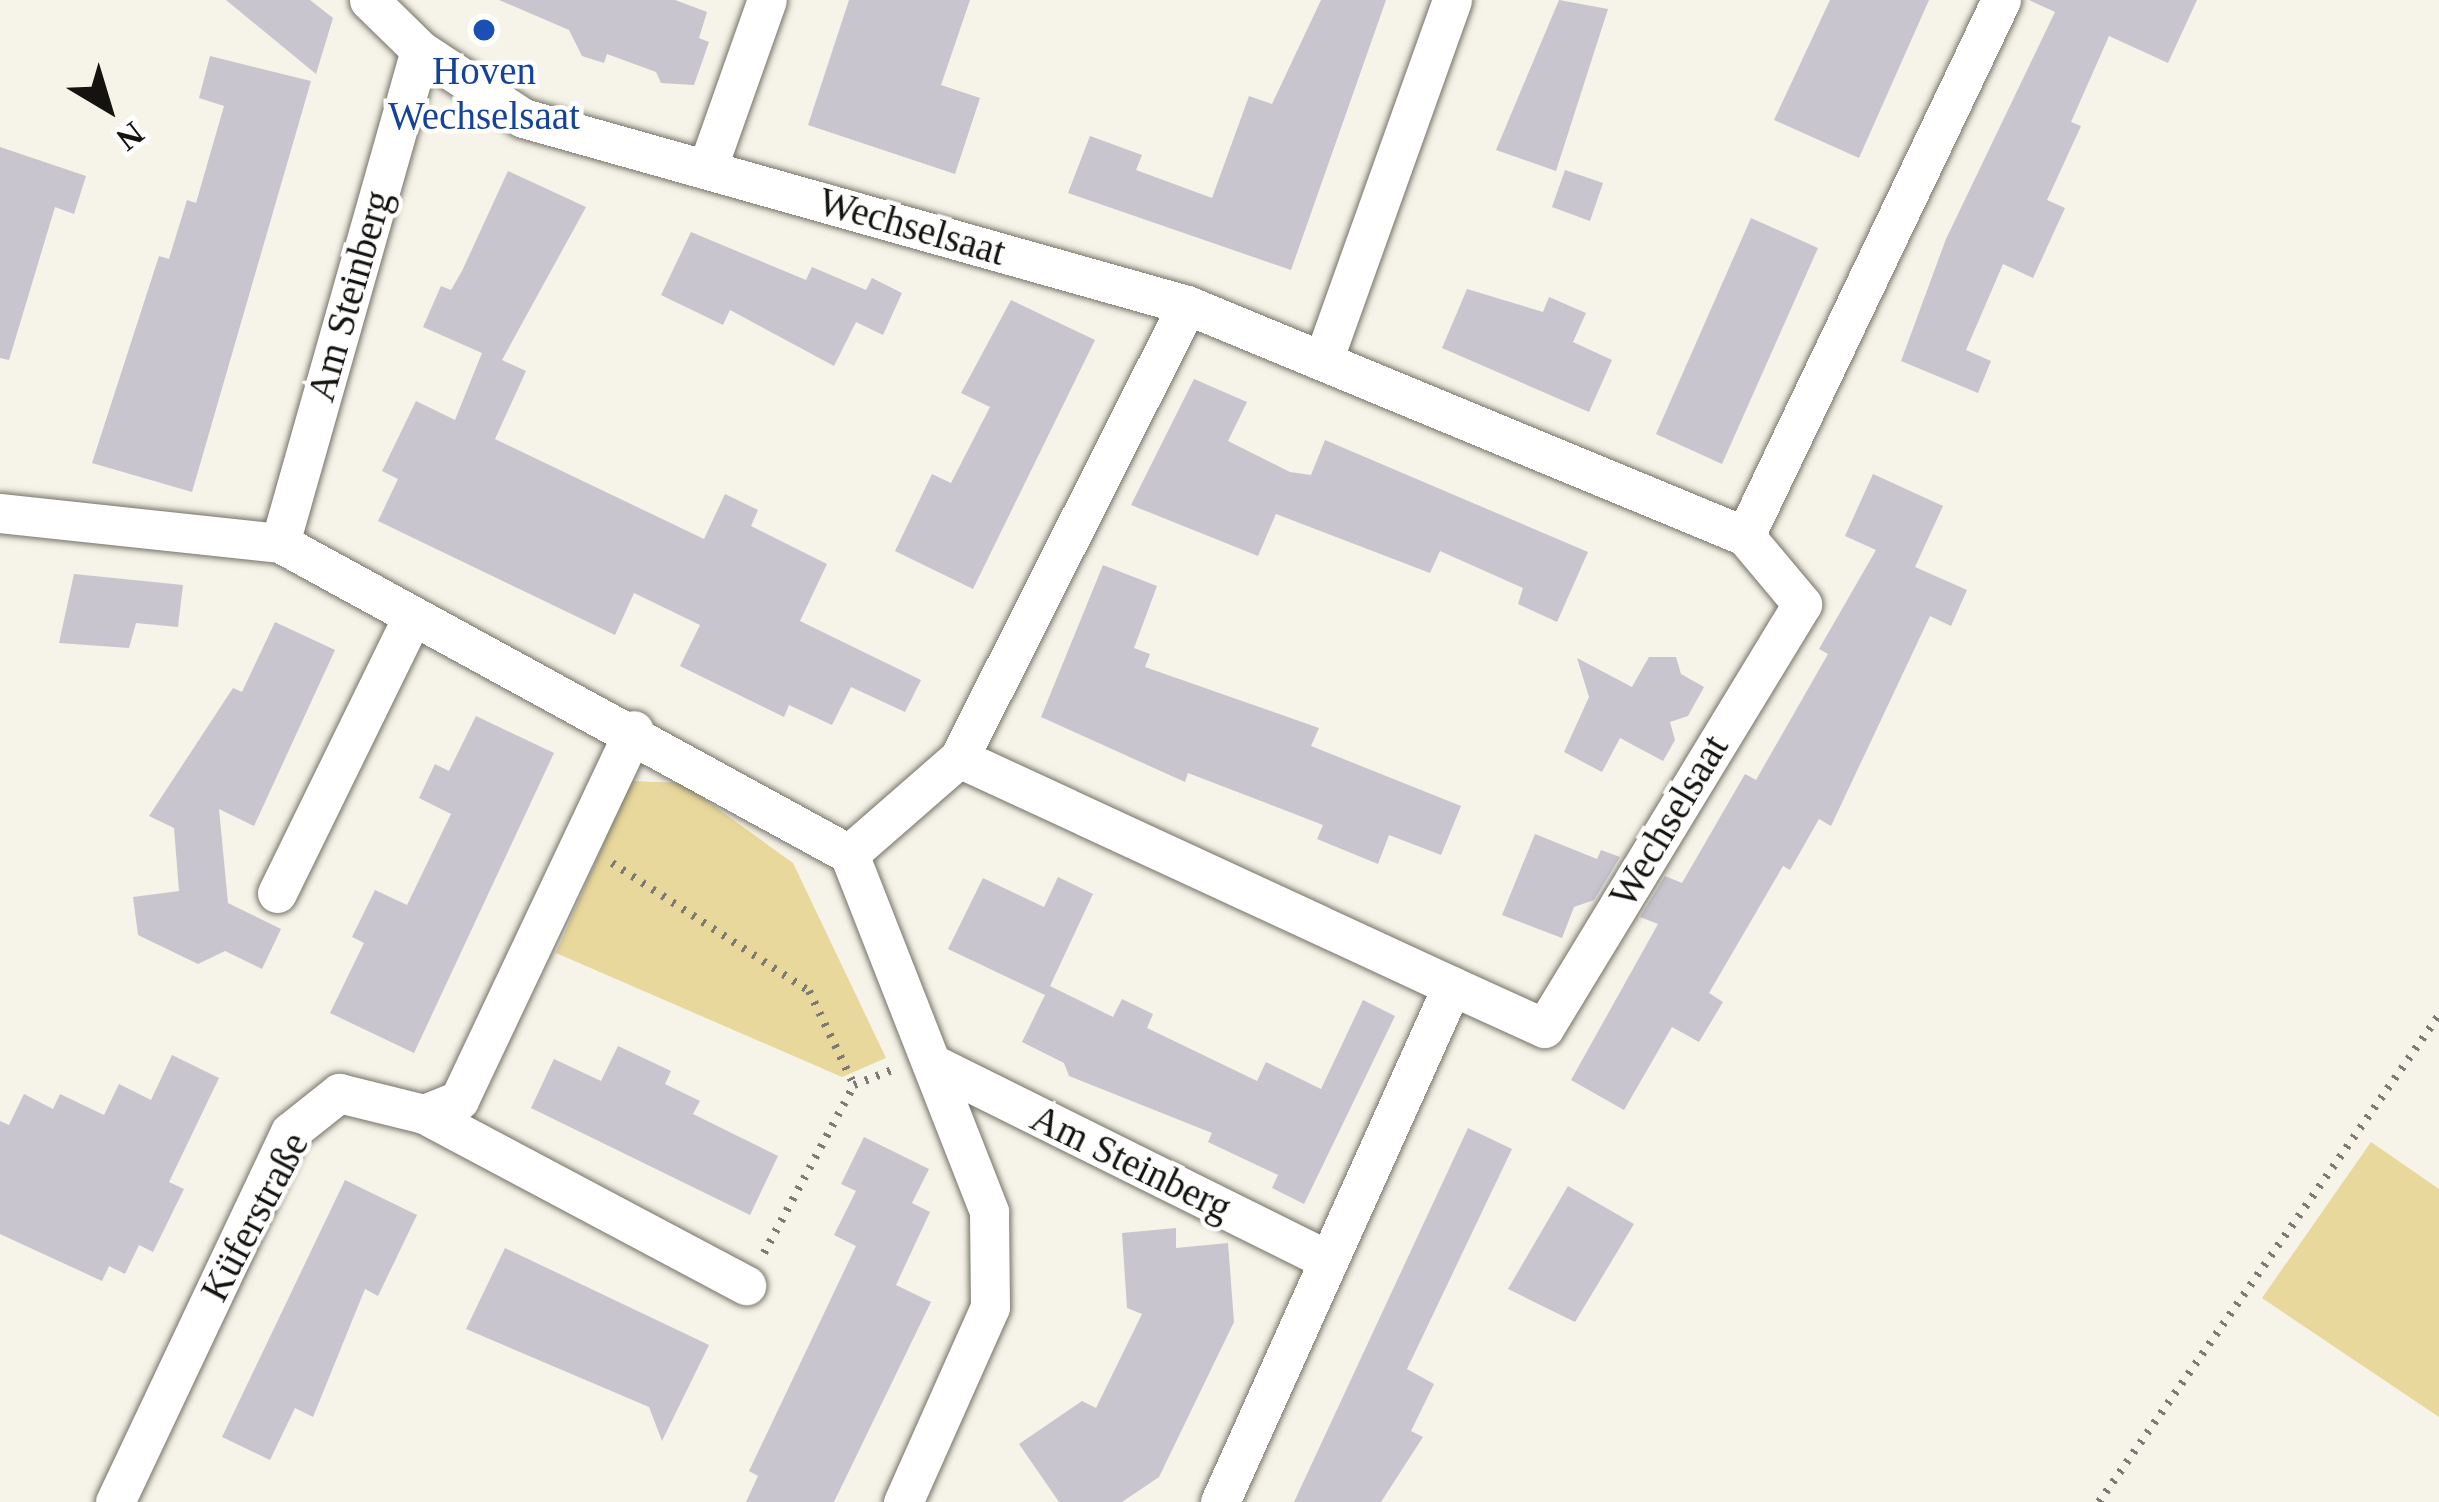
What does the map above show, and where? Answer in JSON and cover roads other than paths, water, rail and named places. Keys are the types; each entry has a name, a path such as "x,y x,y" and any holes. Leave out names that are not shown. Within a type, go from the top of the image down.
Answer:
{"street":[{"name":"Wechselsaat","path":"369,0 421,50 524,118 1187,304 1325,355 1744,536 1802,604 1544,1028 959,758"},
{"path":"707,169 767,0"},
{"path":"1325,355 1452,0"},
{"path":"1744,536 2000,0"},
{"name":"Am Steinberg","path":"280,543 421,50"},
{"path":"0,513 280,543 412,618 634,730 849,854 959,758 1187,304"},
{"path":"277,893 412,618"},
{"path":"424,1114 459,1100 634,730"},
{"name":"Am Steinberg","path":"849,854 989,1211 990,1306 903,1502"},
{"path":"1220,1502 1325,1259 1452,986"},
{"name":"Am Steinberg","path":"932,1061 1325,1259"},
{"name":"Küferstraße","path":"115,1502 290,1132 339,1093 424,1114 746,1285"}],"place":[{"name":"Hoven Wechselsaat","path":"484,30"}]}
